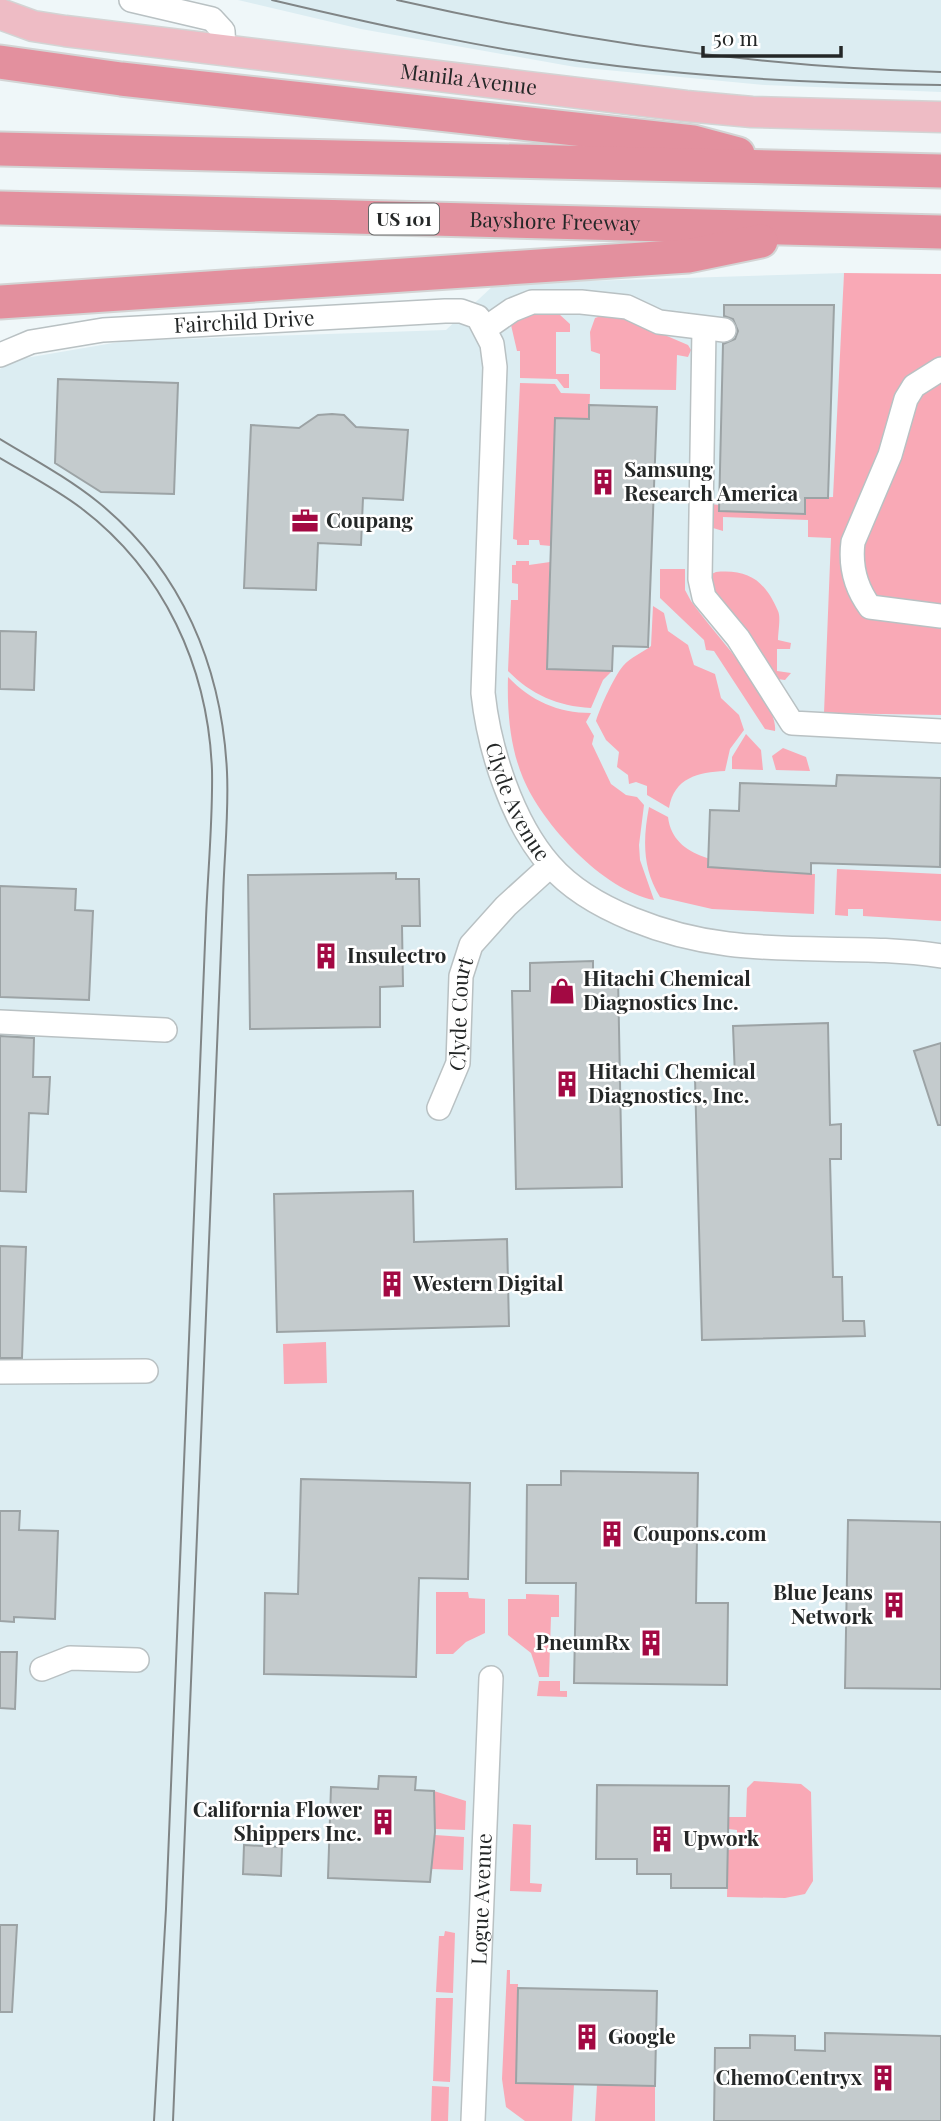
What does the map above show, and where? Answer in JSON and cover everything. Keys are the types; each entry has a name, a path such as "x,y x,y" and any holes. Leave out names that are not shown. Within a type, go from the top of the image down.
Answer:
{"highway":[{"path":"0,62 121,79 693,142 791,168"},
{"path":"0,149 941,172"},
{"name":"Bayshore Freeway","path":"0,208 941,232"},
{"path":"0,302 688,256 808,229"}],"main road":[{"name":"Manila Avenue","path":"0,14 33,26 687,106 752,112 941,117"}],"street":[{"path":"131,0 212,19 223,31 224,49"},
{"path":"486,328 512,310 532,302 581,302 627,307 659,322 714,330 700,579 704,597 738,638 792,723 941,731"},
{"name":"Fairchild Drive","path":"0,355 31,342 66,334 231,323 461,311 478,317 486,328"},
{"name":"Clyde Avenue","path":"486,328 492,344 495,368 484,656 487,727 509,794 550,866 604,905 631,920 671,934 729,944 917,952 941,956"},
{"path":"941,369 915,386 906,399 890,455 853,542 851,557 856,586 870,607 941,616"},
{"name":"Clyde Court","path":"439,1108 458,1063 461,976 471,945 506,906 550,866"},
{"path":"0,1022 165,1030"},
{"path":"0,1372 146,1371"},
{"path":"42,1669 70,1658 136,1660"},
{"name":"Logue Avenue","path":"473,2121 491,1678"}],"shaded area":[{"path":"238,0 941,0 941,92 765,85 575,67 361,29"},
{"path":"844,273 830,701 941,712 941,2121 0,2121 0,369 8,361 125,341 446,330 495,284"},
{"path":"844,273 941,274 941,715 824,713 831,538 808,537 808,520 723,517 723,531 713,528 709,522 710,504 719,505 719,511 805,513 805,498 833,497"},
{"path":"533,313 559,314 570,324 570,332 556,332 556,374 569,374 569,388 564,388 557,379 520,378 520,351 517,351 511,325 514,318"},
{"path":"607,314 625,318 688,345 691,350 688,357 677,355 676,390 600,389 600,354 591,351 590,332 595,318"},
{"path":"520,383 555,384 561,393 590,394 589,419 555,418 551,546 540,545 539,540 529,540 529,545 517,545 517,540 513,539"},
{"path":"516,561 529,561 529,565 550,562 547,669 612,671 603,680 591,708 567,705 546,698 526,687 508,671 511,600 518,600 518,584 512,583 512,565 516,565"},
{"path":"660,569 685,569 685,590 691,601 755,684 773,718 775,731 765,729 714,651 706,650 704,640 660,598"},
{"path":"716,572 747,575 761,585 773,601 779,614 778,640 791,643 790,649 777,649 777,671 791,673 785,680 777,679 710,595 707,576"},
{"path":"653,606 664,613 668,631 688,645 694,665 715,674 721,698 739,715 744,730 730,749 725,771 697,775 682,783 669,808 647,795 647,786 636,782 629,784 628,775 617,767 619,752 606,740 596,721 623,666 651,646"},
{"path":"508,677 526,693 546,704 567,711 591,713 586,722 594,736 592,744 611,784 626,795 637,797 644,805 640,860 654,900 635,894 595,869 559,834 544,815 523,778 515,754 509,716"},
{"path":"746,734 761,750 763,770 732,769 732,757"},
{"path":"783,748 806,757 810,771 776,770 772,756"},
{"path":"649,807 668,817 673,833 682,845 695,853 728,863 778,869 780,873 815,874 814,914 712,909 660,897 647,864 646,830"},
{"path":"837,869 941,874 941,921 863,916 863,909 848,909 848,916 835,915"},
{"path":"326,1342 327,1383 284,1384 283,1344"},
{"path":"436,1592 468,1592 469,1598 485,1599 485,1633 466,1642 453,1654 436,1654"},
{"path":"526,1594 559,1595 559,1617 551,1617 549,1677 539,1677 531,1653 508,1635 508,1599 526,1599"},
{"path":"539,1681 560,1681 560,1691 567,1691 567,1697 537,1696"},
{"path":"754,1781 801,1784 811,1792 813,1881 805,1894 785,1898 727,1897 728,1850 737,1849 737,1830 728,1829 728,1817 746,1817 747,1788"},
{"path":"434,1791 466,1801 465,1830 435,1829"},
{"path":"513,1824 531,1825 530,1883 542,1884 541,1892 510,1891"},
{"path":"435,1835 464,1837 463,1870 431,1869"},
{"path":"445,1931 455,1933 453,1993 436,1992 439,1936 444,1936"},
{"path":"507,1970 510,1970 510,1984 518,1984 516,2083 574,2084 572,2121 525,2121 506,2107 502,2079"},
{"path":"436,1998 453,1998 450,2082 433,2081"},
{"path":"597,2085 655,2086 655,2121 595,2121"},
{"path":"432,2086 449,2087 448,2121 431,2121"}],"building":[{"path":"724,305 834,305 828,498 805,498 805,514 719,511 723,344 735,339 738,331 733,319 724,316"},
{"path":"58,379 178,383 174,494 101,492 55,463"},
{"name":"Samsung Research America","path":"589,405 657,407 648,647 613,646 612,671 547,669 555,418 589,419"},
{"name":"Coupang","path":"318,415 344,415 356,427 408,430 403,500 363,498 361,545 318,543 316,590 244,588 251,425 299,428"},
{"path":"0,631 36,632 34,690 0,689"},
{"path":"837,775 941,778 940,867 811,863 811,874 708,867 710,810 739,811 740,783 836,786"},
{"name":"Insulectro","path":"396,873 396,879 419,879 420,926 402,926 403,986 380,987 380,1027 250,1029 248,875"},
{"path":"0,886 76,889 75,910 93,911 89,1000 0,997"},
{"name":"Hitachi Chemical Diagnostics, Inc.","path":"593,961 593,977 618,976 622,1187 516,1189 512,991 530,991 530,963"},
{"path":"828,1023 830,1125 841,1124 841,1159 830,1159 833,1277 842,1277 843,1321 864,1321 865,1336 702,1340 695,1078 735,1077 733,1026"},
{"path":"0,1036 34,1038 33,1077 50,1077 48,1114 29,1113 26,1192 0,1191"},
{"path":"941,1043 941,1125 938,1125 914,1051"},
{"name":"Western Digital","path":"413,1191 414,1242 507,1239 509,1326 277,1332 274,1194"},
{"path":"0,1246 26,1247 22,1358 0,1358"},
{"path":"561,1471 698,1473 696,1603 728,1603 727,1685 574,1683 576,1583 526,1583 527,1485 561,1485"},
{"path":"301,1479 470,1483 468,1579 419,1578 416,1677 264,1674 265,1593 298,1594"},
{"path":"0,1511 20,1511 19,1530 58,1531 55,1619 14,1617 14,1622 0,1621"},
{"name":"Blue Jeans Network","path":"848,1520 941,1522 941,1689 845,1688"},
{"path":"0,1652 17,1652 15,1709 0,1708"},
{"name":"California Flower Shippers Inc.","path":"379,1776 416,1777 415,1790 434,1791 435,1832 430,1882 328,1878 331,1787 378,1789"},
{"name":"Upwork","path":"597,1785 729,1786 727,1888 671,1888 671,1874 637,1874 637,1859 596,1859"},
{"path":"244,1845 282,1847 281,1876 243,1874"},
{"path":"0,1925 17,1925 12,2012 0,2012"},
{"name":"Google","path":"518,1988 657,1991 655,2086 516,2083"},
{"path":"825,2033 941,2036 941,2121 714,2121 715,2048 750,2048 750,2035 795,2036 795,2050 825,2051"}],"tram line":[{"path":"272,0 444,38 617,66 779,80 941,85"},
{"path":"397,0 532,28 667,50 803,64 941,72"},
{"path":"0,439 63,477 98,502 153,558 192,623 217,695 223,733 227,772 227,820 173,2121"},
{"path":"0,458 81,508 110,533 136,561 158,591 191,658 202,694 209,732 212,770 211,825 166,1909 154,2121"}],"place":[{"name":"Samsung Research America","path":"603,482"},
{"name":"Coupang","path":"305,521"},
{"name":"Insulectro","path":"326,956"},
{"name":"Hitachi Chemical Diagnostics Inc.","path":"562,991"},
{"name":"Hitachi Chemical Diagnostics, Inc.","path":"567,1084"},
{"name":"Western Digital","path":"392,1284"},
{"name":"Coupons.com","path":"612,1534"},
{"name":"Blue Jeans Network","path":"894,1605"},
{"name":"PneumRx","path":"651,1643"},
{"name":"California Flower Shippers Inc.","path":"383,1822"},
{"name":"Upwork","path":"662,1839"},
{"name":"Google","path":"587,2037"},
{"name":"ChemoCentryx","path":"883,2078"}]}
